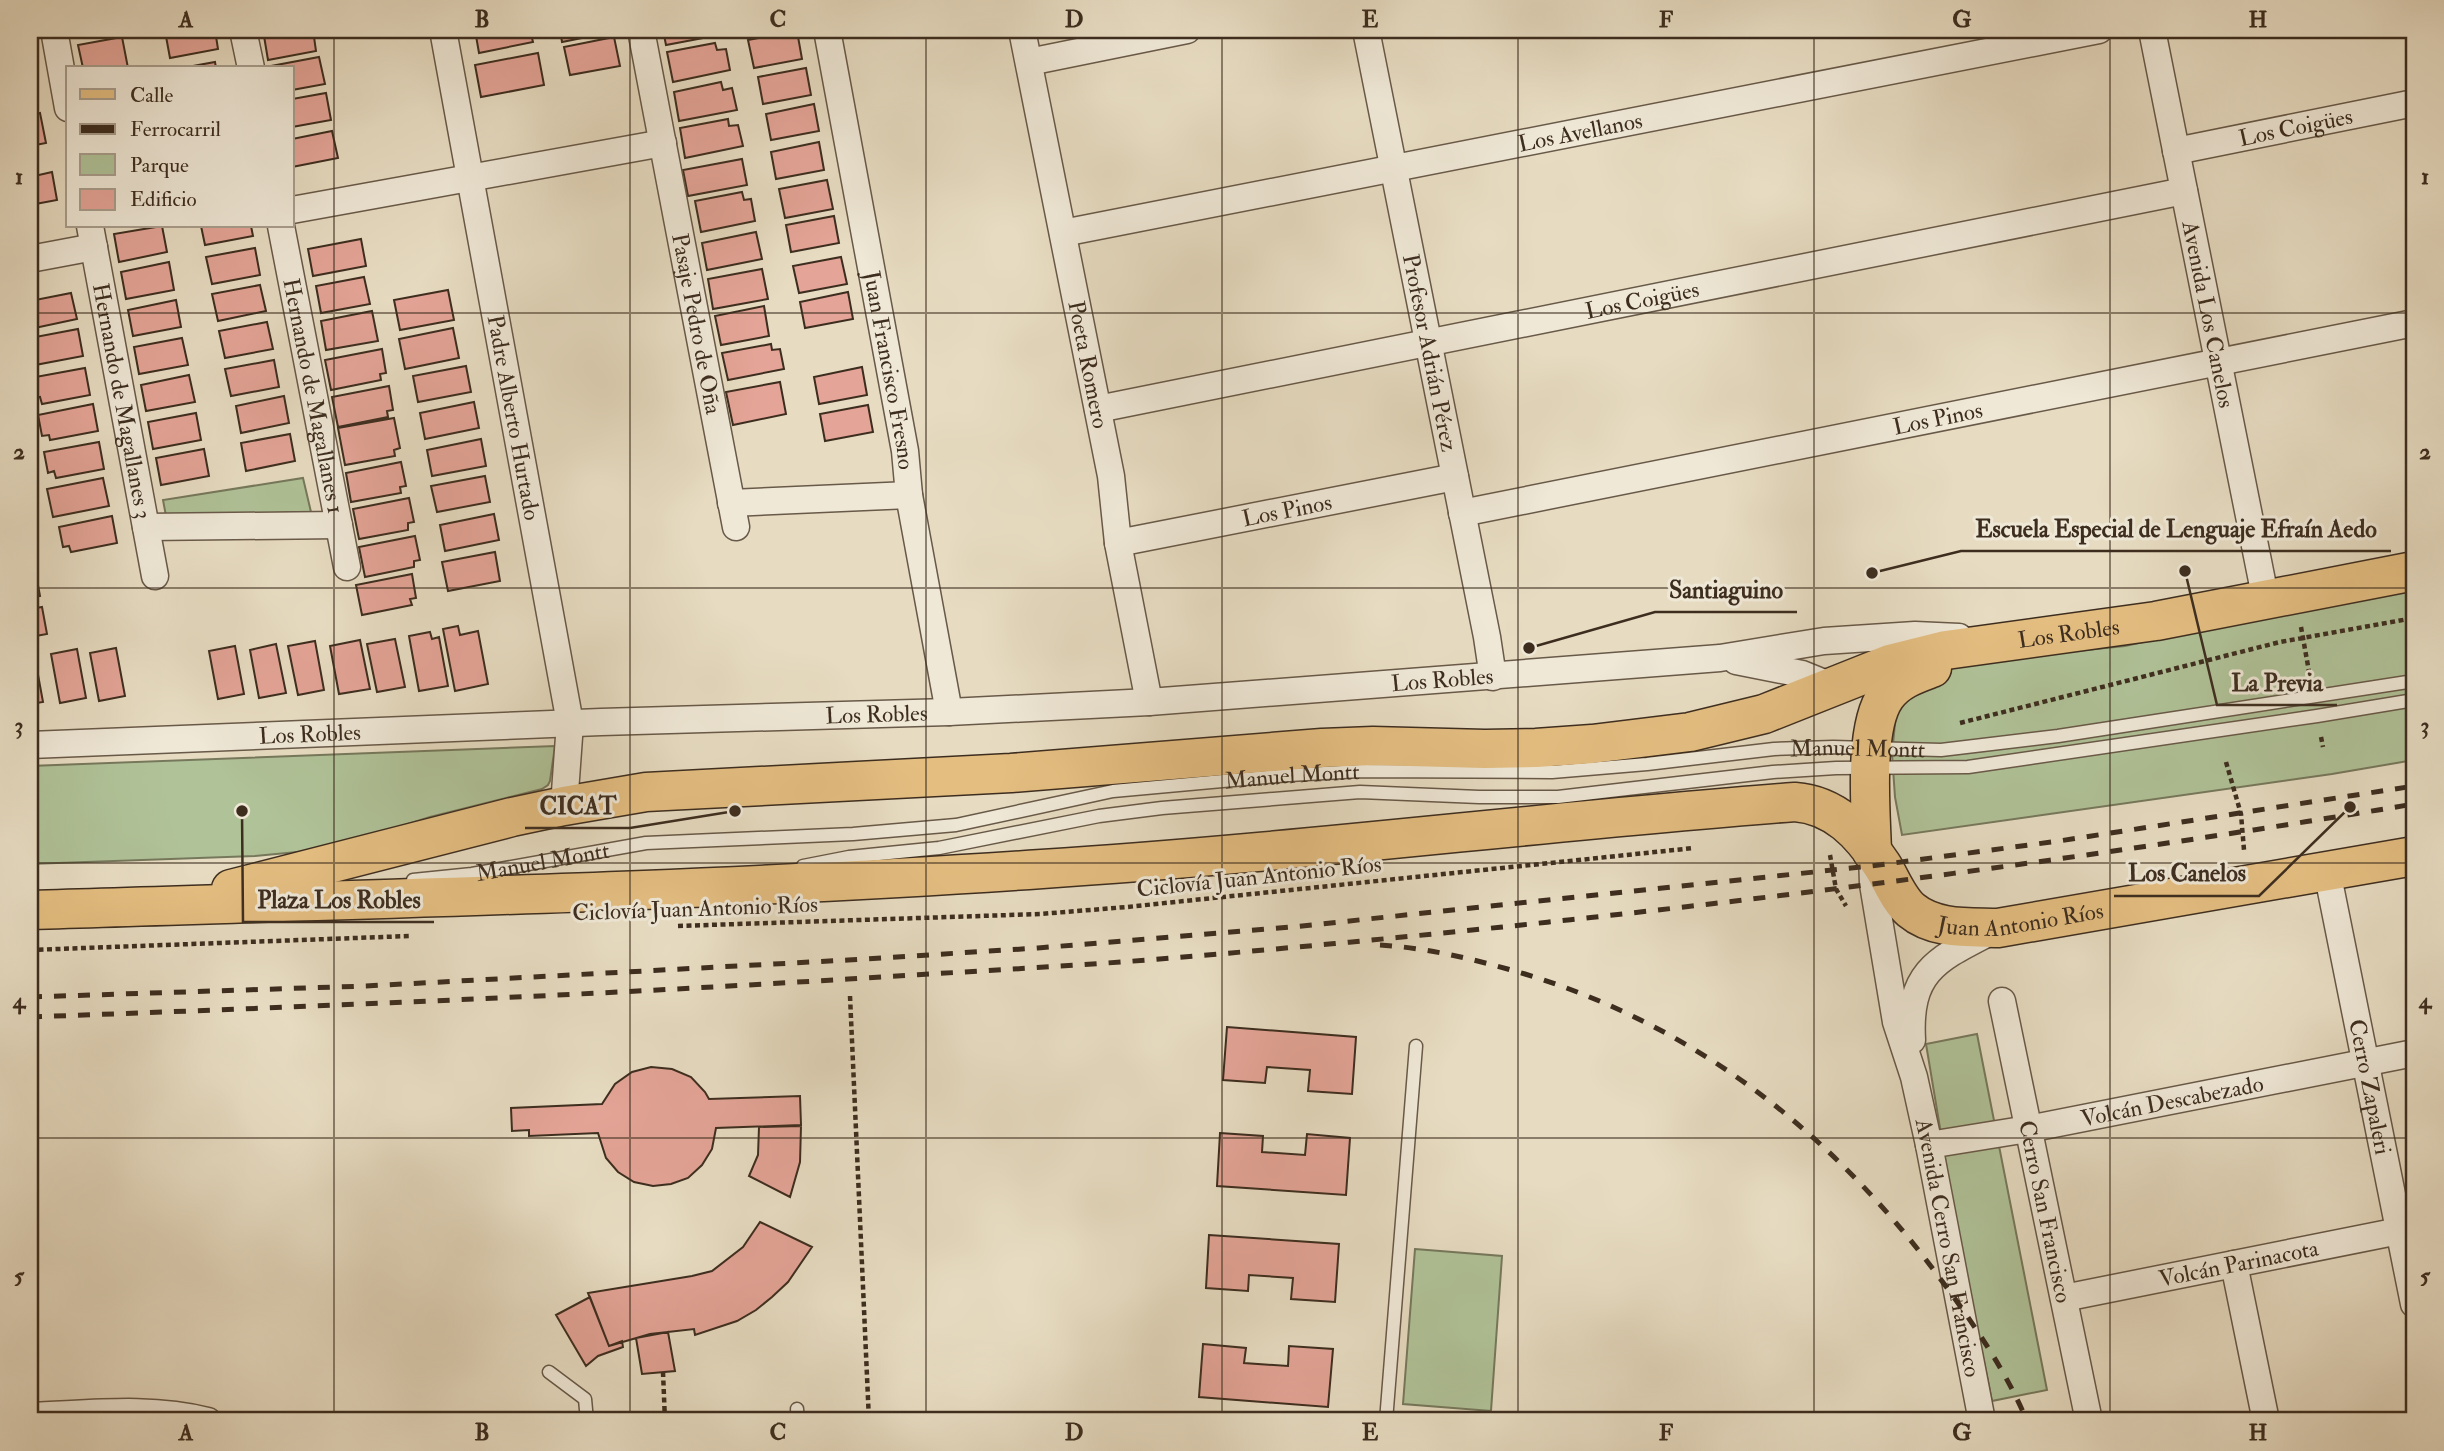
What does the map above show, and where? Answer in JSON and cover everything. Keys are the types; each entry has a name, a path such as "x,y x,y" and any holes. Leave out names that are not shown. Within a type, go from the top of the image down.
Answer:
{"main road":[{"name":"Los Robles","path":"2018,641 2156,621 2414,571"},
{"name":"Manuel Montt","path":"172,905 308,867 564,806 646,792 1011,773 1322,748 1428,746 1485,749 1592,744 1649,738 1730,724 1786,707 1890,664 1946,650 2018,641"},
{"path":"1870,759 1881,707 1886,696 1897,684 1932,668 2018,641"},
{"path":"1834,687 1858,713 1870,759 1882,867"},
{"name":"Manuel Montt","path":"30,910 496,896 945,875 1159,861 1795,802 1809,803 1838,816 1857,831 1882,867"},
{"name":"Juan Antonio Ríos","path":"1882,867 1909,909 1932,922 1954,927 1998,928 2414,856"}],"street":[{"path":"54,30 66,97"},
{"path":"243,30 251,66"},
{"name":"Padre Alberto Hurtado","path":"443,30 570,723 564,806"},
{"name":"Pasaje Pedro de Oña","path":"641,30 734,515 909,495"},
{"name":"Juan Francisco Fresno","path":"827,30 905,451 909,495 949,712"},
{"name":"Poeta Romero","path":"1022,30 1111,476 1118,543 1149,702"},
{"path":"1028,62 1187,30"},
{"name":"Profesor Adrián Pérez","path":"1366,30 1493,677"},
{"name":"Los Avellanos","path":"1063,233 2099,30"},
{"name":"Avenida Los Canelos","path":"2152,30 2218,362 2281,598"},
{"name":"Los Coigües","path":"2176,151 2414,103"},
{"path":"294,210 663,143"},
{"name":"Los Coigües","path":"1098,409 2185,191"},
{"name":"Hernando de Magallanes 1","path":"281,228 347,568"},
{"path":"30,259 92,236"},
{"name":"Hernando de Magallanes 3","path":"92,236 155,576"},
{"name":"Los Pinos","path":"1462,513 2414,323"},
{"name":"Los Pinos","path":"1118,543 1455,477"},
{"path":"146,527 339,525"},
{"name":"Los Robles","path":"30,745 570,723 949,712 1149,702 1720,658 1824,641 1891,636 2018,641"},
{"name":"Los Robles","path":"1720,658 1802,674 1834,687"},
{"path":"1882,867 1873,884 1896,1022 1914,1077"},
{"name":"Cerro Zapaleri","path":"2327,871 2365,1063 2407,1229 2414,1304"},
{"path":"1914,1077 1912,1002 1921,981 1945,956 1998,928"},
{"name":"Cerro San Francisco","path":"2003,1001 2089,1421"},
{"name":"Volcán Descabezado","path":"1929,1145 2028,1129 2414,1053"},
{"name":"Avenida Cerro San Francisco","path":"1914,1077 1982,1421"},
{"name":"Volcán Parinacota","path":"2064,1298 2407,1229"},
{"path":"2235,1264 2266,1421"},
{"path":"30,1416 156,1412 180,1414 208,1421"}],"lane":[{"name":"Manuel Montt","path":"743,885 827,861 939,848 1099,816 1162,808 1323,793 1558,797 2023,741 2414,681"},
{"name":"Manuel Montt","path":"403,881 472,874 646,843 853,834 956,825 1081,798 1144,788 1337,772 1552,772 1774,749 1833,747 1870,759 1968,767 2414,700"},
{"name":"Manuel Montt","path":"172,905 349,887"},
{"path":"1386,1421 1416,1045"},
{"path":"550,1372 585,1399 587,1421"}],"path":[{"path":"2281,598 2302,638 2314,697"},
{"path":"1948,727 2302,638 2414,618"},
{"path":"2317,716 2323,747"},
{"path":"2226,762 2241,814 2245,854"},
{"name":"Ciclovía Juan Antonio Ríos","path":"666,927 1052,914 1696,848"},
{"path":"1828,848 1836,889 1847,909"},
{"path":"30,950 417,936"},
{"path":"850,996 869,1421"},
{"path":"663,1372 665,1421"}],"green space":[{"path":"303,478 311,512 166,516 163,500"},
{"path":"2414,583 2414,760 1902,835 1895,797 1892,754 1898,693 1925,673 2007,658 2125,646"},
{"path":"555,746 550,781 542,789 430,817 329,849 255,856 30,864 30,766"},
{"path":"1977,1034 2047,1390 1992,1401 1957,1230 1926,1044"},
{"path":"1415,1249 1502,1256 1491,1411 1403,1404"}],"building":[{"path":"75,30 106,30 77,36"},
{"path":"215,30 218,49 170,58 165,31"},
{"path":"263,30 313,30 316,51 268,60"},
{"path":"475,30 530,30 533,42 479,53"},
{"path":"560,30 612,30 612,32 562,42"},
{"path":"663,30 713,30 714,36 666,45"},
{"path":"797,31 802,59 754,68 748,40"},
{"path":"122,37 128,66 83,66 78,45"},
{"path":"614,37 620,66 570,75 564,47"},
{"path":"715,43 717,50 726,49 730,70 673,82 667,52"},
{"path":"538,53 544,85 481,97 475,65"},
{"path":"319,57 325,84 294,90 294,66 271,66"},
{"path":"215,62 216,66 193,66"},
{"path":"30,68 37,94 30,96"},
{"path":"806,68 811,95 763,104 758,77"},
{"path":"721,82 723,90 732,88 737,110 679,121 674,92"},
{"path":"326,93 331,120 294,127 294,99"},
{"path":"814,104 819,131 771,140 766,114"},
{"path":"30,106 31,115 40,113 46,143 30,146"},
{"path":"728,119 729,126 738,125 743,146 685,158 680,128"},
{"path":"332,131 338,158 294,167 294,139"},
{"path":"819,142 824,170 776,179 771,152"},
{"path":"742,159 747,185 688,196 683,170"},
{"path":"52,172 57,200 30,205 30,177"},
{"path":"827,180 833,209 785,218 779,189"},
{"path":"742,192 744,200 751,199 755,221 701,232 695,201"},
{"path":"834,216 839,243 791,252 786,225"},
{"path":"162,228 167,252 119,262 114,234"},
{"path":"201,228 251,228 253,236 205,245"},
{"path":"756,232 762,259 707,270 702,243"},
{"path":"361,239 366,266 313,276 308,249"},
{"path":"255,248 260,275 212,284 206,257"},
{"path":"841,257 847,284 799,293 793,266"},
{"path":"169,262 174,290 126,299 121,272"},
{"path":"762,269 768,299 713,309 708,279"},
{"path":"364,277 370,304 321,313 316,286"},
{"path":"260,285 266,311 218,321 212,294"},
{"path":"448,290 454,320 400,330 394,300"},
{"path":"848,292 853,319 805,328 800,302"},
{"path":"71,293 77,319 30,329 30,301"},
{"path":"176,300 181,327 133,336 128,310"},
{"path":"764,306 769,336 721,345 715,316"},
{"path":"372,311 378,341 326,350 321,321"},
{"path":"267,322 273,349 225,358 219,331"},
{"path":"453,328 459,358 405,369 399,339"},
{"path":"78,329 83,356 35,365 33,359 30,360 30,338"},
{"path":"182,338 188,365 139,374 134,347"},
{"path":"771,344 772,350 780,349 784,369 728,380 722,353"},
{"path":"382,349 386,373 380,374 381,380 331,390 325,360"},
{"path":"274,360 279,387 231,396 225,369"},
{"path":"466,366 471,392 418,402 413,376"},
{"path":"862,367 867,395 819,404 814,377"},
{"path":"85,368 90,395 42,404 40,397 34,398 30,378"},
{"path":"189,375 195,402 146,411 141,385"},
{"path":"780,382 786,414 733,425 726,392"},
{"path":"389,386 393,410 387,411 388,417 338,427 332,397"},
{"path":"284,396 289,423 241,433 236,406"},
{"path":"474,402 479,428 425,439 420,413"},
{"path":"93,404 98,431 50,440 49,435 42,436 38,415"},
{"path":"868,405 873,432 825,441 820,414"},
{"path":"196,413 201,440 153,449 148,422"},
{"path":"394,418 400,448 394,450 395,456 345,465 338,428"},
{"path":"290,434 295,461 246,471 241,443"},
{"path":"481,439 486,466 432,476 427,450"},
{"path":"99,442 104,469 56,478 54,471 48,473 44,452"},
{"path":"204,449 209,476 161,485 156,458"},
{"path":"401,462 406,486 400,487 401,493 351,502 346,473"},
{"path":"485,476 490,502 437,512 431,486"},
{"path":"103,478 109,506 53,517 47,489"},
{"path":"409,498 414,522 408,523 408,530 359,539 353,509"},
{"path":"494,514 499,540 445,551 440,525"},
{"path":"112,516 117,543 71,552 69,546 63,547 59,527"},
{"path":"415,536 420,560 414,561 414,567 365,577 359,547"},
{"path":"495,552 500,581 448,591 442,562"},
{"path":"35,569 40,596 30,598 30,570"},
{"path":"412,574 416,598 410,599 412,605 362,615 356,585"},
{"path":"42,607 47,634 30,637 30,609"},
{"path":"458,626 460,635 478,631 488,684 455,691 443,629"},
{"path":"430,632 432,639 439,637 448,686 419,691 409,636"},
{"path":"395,639 405,687 377,692 367,644"},
{"path":"360,640 370,689 339,694 330,646"},
{"path":"315,641 324,690 298,695 288,646"},
{"path":"276,644 286,693 259,698 250,650"},
{"path":"235,646 244,694 218,699 209,651"},
{"path":"116,648 125,696 99,701 90,653"},
{"path":"77,649 86,698 60,703 51,654"},
{"path":"34,653 43,702 30,704 30,654"},
{"path":"1227,1027 1356,1037 1352,1094 1308,1091 1310,1070 1267,1067 1265,1083 1223,1080"},
{"path":"651,1067 672,1069 691,1077 709,1099 800,1096 801,1125 716,1128 712,1149 702,1165 688,1178 653,1186 634,1182 618,1172 606,1158 598,1133 529,1136 529,1130 512,1131 511,1108 602,1104 615,1084 632,1072"},
{"path":"801,1126 800,1162 790,1197 749,1176 758,1155 759,1127"},
{"path":"1220,1133 1263,1136 1262,1152 1305,1155 1307,1134 1350,1138 1346,1195 1217,1186"},
{"path":"760,1222 812,1247 788,1282 772,1297 737,1321 695,1335 694,1329 650,1334 609,1346 588,1293 712,1271 743,1247"},
{"path":"1209,1235 1339,1244 1335,1302 1291,1299 1293,1278 1249,1275 1248,1291 1206,1288"},
{"path":"590,1297 609,1346 622,1341 623,1347 598,1356 586,1366 556,1315"},
{"path":"668,1332 675,1371 642,1374 636,1338"},
{"path":"1203,1344 1246,1348 1244,1363 1288,1366 1289,1346 1333,1349 1328,1407 1199,1397"}],"railway":[{"path":"30,997 366,986 848,960 1038,948 1292,927 1871,866 2059,841 2414,786"},
{"path":"30,1017 439,1001 1172,958 1484,929 1795,894 2105,852 2414,804"},
{"path":"1380,945 1471,959 1588,996 1648,1024 1704,1055 1757,1092 1807,1132 1854,1177 1898,1225 1976,1329 2009,1383 2027,1421"}],"place":[{"name":"La Previa","path":"2185,571"},
{"name":"Escuela Especial de Lenguaje Efraín Aedo","path":"1872,573"},
{"name":"Santiaguino","path":"1529,648"},
{"name":"Los Canelos","path":"2350,807"},
{"name":"Plaza Los Robles","path":"242,811"},
{"name":"CICAT","path":"735,811"}]}
